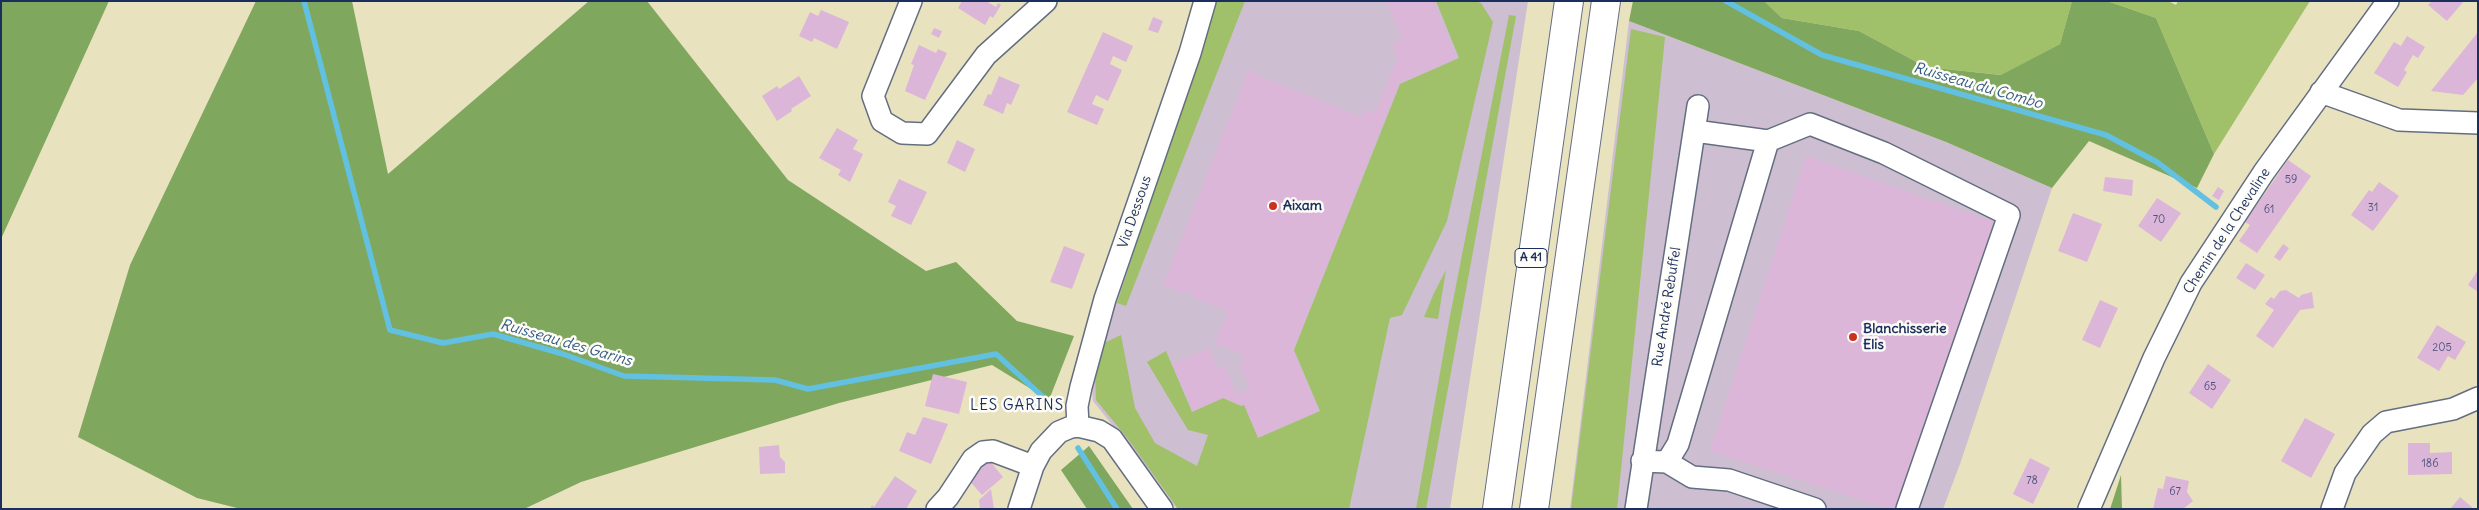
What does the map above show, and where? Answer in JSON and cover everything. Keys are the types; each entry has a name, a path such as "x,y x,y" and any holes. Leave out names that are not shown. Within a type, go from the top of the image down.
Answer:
{"highway":[{"name":"A 41","path":"1497,509 1569,1"},
{"name":"A 41","path":"1534,509 1606,1"}],"street":[{"path":"911,1 873,96 882,121 902,133 927,134 986,55 1046,1"},
{"name":"Via Dessous","path":"1078,426 1077,406 1104,299 1190,53 1205,1"},
{"name":"Chemin de la Chevaline","path":"2089,509 2154,358 2190,283 2231,220 2388,1"},
{"path":"2321,92 2399,120 2474,117"},
{"name":"Rue André Rebuffel","path":"1636,509 1698,106"},
{"path":"1695,131 1768,141 1810,124 1884,153 2009,215 1908,509"},
{"path":"1667,462 1678,444 1768,141"},
{"path":"2332,509 2345,473 2372,434 2386,422 2453,409 2478,398"},
{"path":"1019,509 1033,466 1041,451 1060,432 1078,426 1099,431 1112,439 1162,509"},
{"path":"937,509 948,497 973,459 983,452 993,451 1033,466"},
{"path":"1642,461 1667,462 1692,477 1729,480 1815,509"}],"shaded area":[{"path":"1224,1 1528,1 1450,509 1177,509 1155,478 1093,401 1091,373 1144,211"},
{"path":"1629,21 1946,142 2052,188 1960,464 1943,509 1570,509"}],"green space":[{"path":"1,1 109,1 1,239"},
{"path":"256,1 352,1 388,174 589,1 647,1 788,180 926,271 956,262 1017,321 1074,336 1049,400 992,365 839,403 581,482 524,509 241,509 197,498 78,437 130,265"},
{"path":"1217,1 1245,1 1126,306 1117,303"},
{"path":"1436,1 1475,1 1481,3 1493,22 1447,221 1402,315 1390,318 1349,509 1178,509 1128,439 1096,400 1095,372 1104,343 1121,335 1135,408 1155,443 1197,466 1208,435 1188,430 1147,362 1166,351 1192,412 1223,398 1241,406 1244,405 1258,438 1320,411 1294,350 1400,84 1459,58"},
{"path":"1633,1 1764,1 1782,18 1859,31 1926,67 2001,75 2060,44 2072,1 2107,1 2156,18 2214,154 2197,188 2089,141 2052,188 1946,142 1629,21"},
{"path":"1764,1 2072,1 2060,44 2002,75 1926,67 1859,31 1782,18"},
{"path":"2107,1 2168,1 2176,5 2178,1 2310,1 2214,154 2156,18"},
{"path":"1509,15 1516,16 1426,509 1416,509 1450,316"},
{"path":"1631,29 1665,37 1617,509 1571,509"},
{"path":"1446,270 1438,319 1424,317 1434,293"},
{"path":"1089,446 1133,509 1087,509 1061,470"},
{"path":"2121,475 2122,509 2110,509 2112,503"}],"building":[{"path":"962,1 986,1 996,7 998,3 1001,5 993,18 990,16 985,25 958,8"},
{"name":"Aixam","path":"1386,1 1433,1 1457,58 1399,83 1314,298 1310,297 1308,301 1312,303 1293,350 1319,411 1258,437 1244,404 1241,405 1225,397 1193,411 1172,364 1209,348 1217,368 1224,365 1236,393 1239,394 1250,390 1240,365 1244,355 1215,343 1228,311 1192,297 1193,293 1187,290 1185,294 1163,285 1248,71 1361,117 1364,109 1375,113 1397,58 1392,44 1403,40"},
{"path":"2432,1 2464,1 2447,21 2428,5"},
{"path":"821,10 849,22 837,49 814,38 812,42 799,36 810,12 818,16"},
{"path":"1153,17 1163,21 1158,33 1148,30"},
{"path":"934,28 942,31 939,38 931,34"},
{"path":"1103,32 1133,46 1126,62 1113,56 1110,64 1122,70 1108,101 1096,95 1092,104 1104,109 1097,125 1067,112"},
{"path":"2478,32 2478,78 2463,95 2431,91"},
{"path":"2407,36 2425,47 2418,58 2413,55 2404,70 2407,72 2398,87 2374,73 2394,42 2401,46"},
{"path":"919,45 936,53 938,49 947,53 925,100 905,91 914,65 911,64"},
{"path":"799,76 811,96 777,121 762,96 777,86 779,89"},
{"path":"999,76 1020,85 1011,105 1007,103 1003,114 983,105 988,94 991,95"},
{"path":"837,128 858,140 853,149 863,154 850,182 838,175 841,170 819,158"},
{"path":"957,140 975,149 965,172 947,163"},
{"name":"Blanchisserie Elis","path":"1806,156 1994,222 1902,509 1889,509 1710,451"},
{"path":"2288,160 2311,176 2257,253 2239,241 2250,225 2245,222"},
{"path":"2105,177 2133,180 2132,196 2103,191"},
{"path":"899,179 927,192 911,225 891,216 896,206 888,202"},
{"path":"2379,182 2399,196 2373,231 2351,215 2369,190 2372,192"},
{"path":"2218,187 2224,191 2219,200 2212,196"},
{"path":"2157,198 2181,213 2161,242 2138,226"},
{"path":"2073,213 2102,224 2087,262 2058,251"},
{"path":"2283,244 2289,248 2280,261 2274,257"},
{"path":"1064,246 1085,254 1072,289 1050,282"},
{"path":"2246,263 2265,275 2255,290 2236,278"},
{"path":"2478,270 2478,292 2468,285"},
{"path":"2286,290 2299,298 2301,295 2312,292 2314,308 2300,310 2273,348 2256,336 2274,310 2265,304 2271,297 2274,299 2280,291"},
{"path":"2100,300 2118,308 2100,348 2082,340"},
{"path":"2437,325 2466,342 2455,360 2448,356 2439,371 2417,358"},
{"path":"2208,364 2231,380 2212,409 2189,393"},
{"path":"933,374 967,382 959,414 925,406"},
{"path":"923,417 948,424 931,464 899,451 907,432 915,435"},
{"path":"2305,418 2335,434 2311,478 2281,461"},
{"path":"2408,443 2430,443 2430,453 2452,452 2452,474 2408,475"},
{"path":"779,445 780,457 785,462 785,473 760,474 759,447"},
{"path":"2030,458 2050,468 2033,504 2013,494"},
{"path":"989,460 1003,477 982,495 967,478"},
{"path":"895,476 917,491 906,509 870,509 872,505 874,507"},
{"path":"2166,476 2189,481 2187,492 2193,501 2183,509 2153,509 2158,488 2163,489"},
{"path":"991,489 994,509 980,509 979,500"},
{"path":"2460,497 2474,509 2450,509"}],"waterway":[{"name":"Ruisseau des Garins","path":"304,1 390,330 443,343 493,334 563,354 624,376 775,380 808,389 996,354 1052,405"},
{"name":"Ruisseau du Combo","path":"1726,1 1822,55 2106,135 2157,162 2216,207"},
{"name":"Ruisseau des Garins","path":"1078,448 1117,509"}],"place":[{"name":"Aixam","path":"1273,206"},
{"name":"Blanchisserie Elis","path":"1853,337"}],"district":[{"name":"LES GARINS","path":"1017,406"}]}
